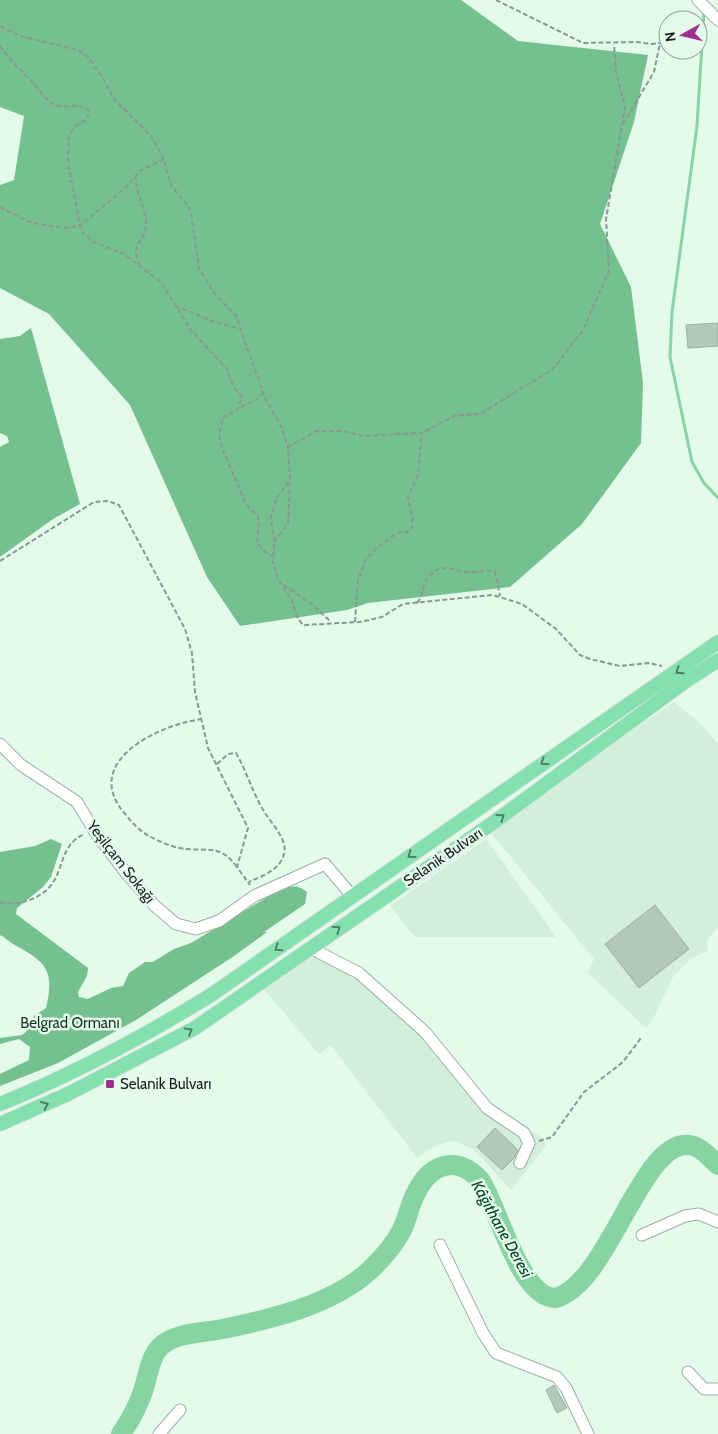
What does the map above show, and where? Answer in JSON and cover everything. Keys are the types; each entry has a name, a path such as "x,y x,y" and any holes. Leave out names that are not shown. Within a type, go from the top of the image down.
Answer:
{"main road":[{"name":"Selanik Bulvarı","path":"0,1104 95,1062 149,1033 210,995 353,897 455,823 679,671 718,642"},
{"name":"Selanik Bulvarı","path":"0,1124 77,1090 195,1028 497,820 683,683 718,660"}],"street":[{"path":"698,0 718,20"},
{"name":"Yeşilçam Sokağı","path":"0,744 22,765 77,802 93,829 126,873 155,906 176,924 196,929 219,921 254,896 325,864 353,897"},
{"path":"313,946 318,952 359,973 417,1026 487,1108 524,1133 529,1143 520,1163"},
{"path":"642,1235 685,1216 698,1214 718,1222"},
{"path":"440,1245 483,1332 496,1353 557,1376 566,1388 588,1434"},
{"path":"688,1372 704,1388 718,1389"},
{"path":"159,1434 180,1410"}],"path":[{"path":"496,0 583,43 658,43"},
{"path":"0,26 20,36 78,50 88,57 98,69 114,99 150,135 164,159 170,184 188,206 191,213 199,269 215,294 230,308 241,329 264,392 282,428 288,447 290,480 288,524 274,542"},
{"path":"288,447 317,431 343,431 363,436 422,433 454,416 480,414 553,370 561,363 583,330 593,303 606,282 609,271 606,218 625,107 616,72 614,44"},
{"path":"0,46 6,57 53,104 61,107 81,106 90,112 86,120 74,127 68,137 68,163 81,231 92,241 124,254 161,282 175,306 186,319 190,329 226,368 235,389 242,397 239,408"},
{"path":"623,125 654,72 658,53"},
{"path":"0,207 27,221 38,224 64,228 80,226 126,187 136,175 164,159"},
{"path":"136,175 135,183 144,205 146,221 145,234 135,247 134,252 142,269"},
{"path":"175,306 215,322 241,329"},
{"path":"264,392 256,400 223,418 219,435 231,472 246,504 258,516 256,535 258,543 273,557"},
{"path":"355,622 358,581 365,560 378,546 398,533 407,532 411,529 412,522 408,497 419,468 422,433"},
{"path":"290,480 277,497 272,508 271,525 274,542 274,572 292,600 299,623 303,625 355,622 382,617 404,604 446,602 483,595 500,596 514,600 533,612 556,629 580,654 590,659 620,666 648,663 679,671"},
{"path":"0,561 94,502 108,501 119,505 185,629 192,653 193,678 208,748 248,828 237,867"},
{"path":"417,603 423,596 426,579 438,569 445,567 463,572 495,572 500,596"},
{"path":"281,583 331,622"},
{"path":"202,719 180,722 133,745 116,764 110,790 119,808 136,827 152,838 186,849 211,848 229,856 249,882 254,896"},
{"path":"216,764 228,754 236,753 248,774 255,796 283,841 285,853 279,866 249,882"},
{"path":"0,902 24,903 40,894 52,884 66,848 76,838 93,829"},
{"path":"529,1143 552,1137 584,1092 623,1062 641,1038"}],"shaded area":[{"path":"674,702 700,723 718,744 718,927 707,940 708,950 691,959 673,977 651,1023 646,1028 588,973 594,959 488,829"},
{"path":"486,839 556,937 415,937 390,906"},
{"path":"317,946 365,971 492,1106 541,1137 546,1146 511,1190 474,1150 455,1141 436,1145 417,1158 331,1045 319,1054 261,986"}],"green space":[{"path":"0,0 461,0 518,41 648,55 634,122 600,224 631,287 643,383 641,443 582,524 510,587 368,603 347,610 240,626 207,577 130,405 49,314 0,288 0,185 14,180 24,116 0,107"},
{"path":"31,328 80,504 53,519 0,557 0,447 9,442 7,436 0,433 0,339 20,336"},
{"name":"Belgrad Ormanı","path":"51,839 62,844 51,877 43,887 17,908 16,914 88,968 87,976 78,992 79,997 88,999 111,988 123,986 129,973 145,962 153,962 174,949 191,943 279,890 294,886 303,889 307,892 305,904 264,932 267,932 234,956 136,1020 58,1063 0,1086 0,1074 29,1060 30,1047 19,1039 0,1044 0,1038 22,1035 27,1031 34,1016 46,1008 49,984 48,975 40,962 0,935 0,852 35,846"}],"building":[{"path":"718,323 718,346 688,348 686,325"},
{"path":"655,905 689,949 639,988 605,944"},
{"path":"495,1128 518,1150 514,1158 502,1170 477,1147"},
{"path":"554,1385 567,1408 557,1413 546,1390"}],"waterway":[{"path":"701,60 697,126 672,312 670,357 692,462 704,483 718,498"},
{"name":"Kâğıthane Deresi","path":"121,1434 138,1404 151,1362 161,1346 175,1338 242,1325 300,1309 319,1302 354,1283 383,1257 402,1230 413,1200 423,1181 438,1168 454,1165 472,1172 480,1180 520,1268 531,1283 543,1294 556,1298 576,1286 594,1265 642,1183 659,1161 676,1147 697,1147 718,1165"}],"place":[{"name":"Selanik Bulvarı","path":"110,1084"}]}
